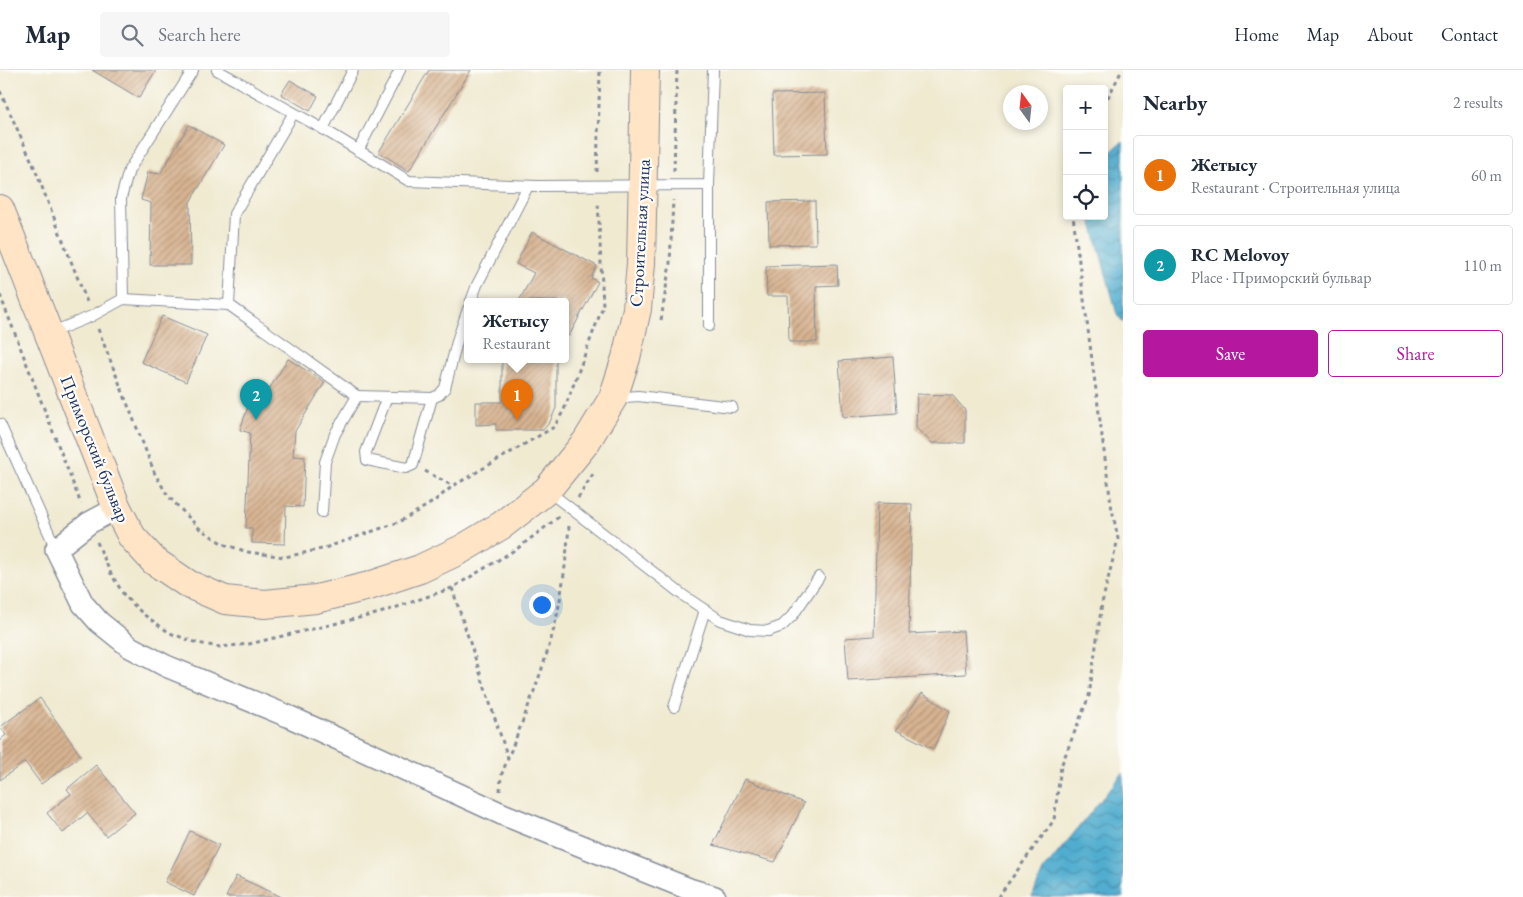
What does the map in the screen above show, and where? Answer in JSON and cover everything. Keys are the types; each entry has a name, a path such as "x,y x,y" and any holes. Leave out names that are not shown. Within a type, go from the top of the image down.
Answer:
{"street":[{"name":"Строительная улица","path":"547,490 586,442 613,398 626,358 637,309 642,263 645,70"},
{"name":"Приморский бульвар","path":"0,209 116,508 132,536 154,561 188,584 225,600 265,604 316,599 369,586 420,569 462,549 502,525 547,490"},
{"path":"116,508 89,523 56,549 83,604 99,622 130,647 166,666 290,717 502,814 690,889 715,897"}],"lane":[{"path":"123,299 121,198 129,170 193,70"},
{"path":"217,70 323,129 409,181 528,186 709,184"},
{"path":"323,129 353,70"},
{"path":"358,151 400,70"},
{"path":"709,326 709,184 713,70"},
{"path":"230,305 234,214 293,114"},
{"path":"472,298 528,186"},
{"path":"48,333 92,316 123,299 230,305 357,396 432,398 439,395 445,388 464,321"},
{"path":"322,512 324,462 335,434 357,396"},
{"path":"613,398 638,396 732,407"},
{"path":"387,397 366,452 367,460 406,468 412,465 432,398"},
{"path":"0,424 56,549"},
{"path":"547,490 684,596 720,620 750,630 768,631 782,626 793,615 819,577"},
{"path":"674,707 706,610"}],"path":[{"path":"1108,97 1122,70"},
{"path":"998,897 1054,820 1061,766 1089,696 1102,603 1118,540 1111,504 1074,220"},
{"path":"0,295 110,572 124,595 143,614 170,633 197,643 220,647 249,644 380,613 452,588 518,548 571,508"},
{"path":"412,465 453,486"},
{"path":"502,814 501,776 548,652 554,629 566,570 571,508"},
{"path":"452,588 508,758"}],"water":[{"path":"1123,141 1123,322 1117,314 1091,220 1108,220 1108,154"},
{"path":"1123,773 1123,897 1032,897 1043,871"}],"building":[{"path":"92,70 156,70 139,98"},
{"path":"429,70 471,70 409,171 379,152"},
{"path":"290,80 318,96 310,111 281,94"},
{"path":"825,93 827,154 774,155 772,94"},
{"path":"189,125 224,145 190,202 191,265 150,265 151,203 141,200 148,172 160,174"},
{"path":"815,201 816,244 769,245 768,202"},
{"path":"532,232 597,266 591,278 598,282 569,336 569,298 521,298 534,273 516,264"},
{"path":"837,264 838,285 816,286 817,342 789,342 788,296 767,296 766,266"},
{"path":"162,316 207,335 186,382 141,362"},
{"path":"893,357 897,413 843,417 839,361"},
{"path":"288,359 325,382 295,431 293,456 305,457 303,507 286,506 285,544 252,543 252,528 246,528 250,433 240,430 249,404 258,407"},
{"path":"502,363 556,363 556,408 550,422 543,430 496,430 496,424 476,425 476,402 502,402"},
{"path":"917,394 952,395 965,410 965,443 932,443 916,428"},
{"path":"877,503 912,504 909,634 963,631 966,674 848,681 845,638 874,636"},
{"path":"922,693 950,711 933,749 896,730"},
{"path":"40,698 81,756 41,784 25,762 0,780 0,740 6,735 0,727"},
{"path":"96,765 135,813 106,836 87,813 63,833 47,813 71,794 67,789"},
{"path":"745,779 804,803 775,862 713,845"},
{"path":"190,831 219,845 194,896 165,882"},
{"path":"236,876 281,897 226,897"}],"place":[{"name":"RC Melovoy","path":"256,420"},
{"name":"Жетысу","path":"517,420"}]}
